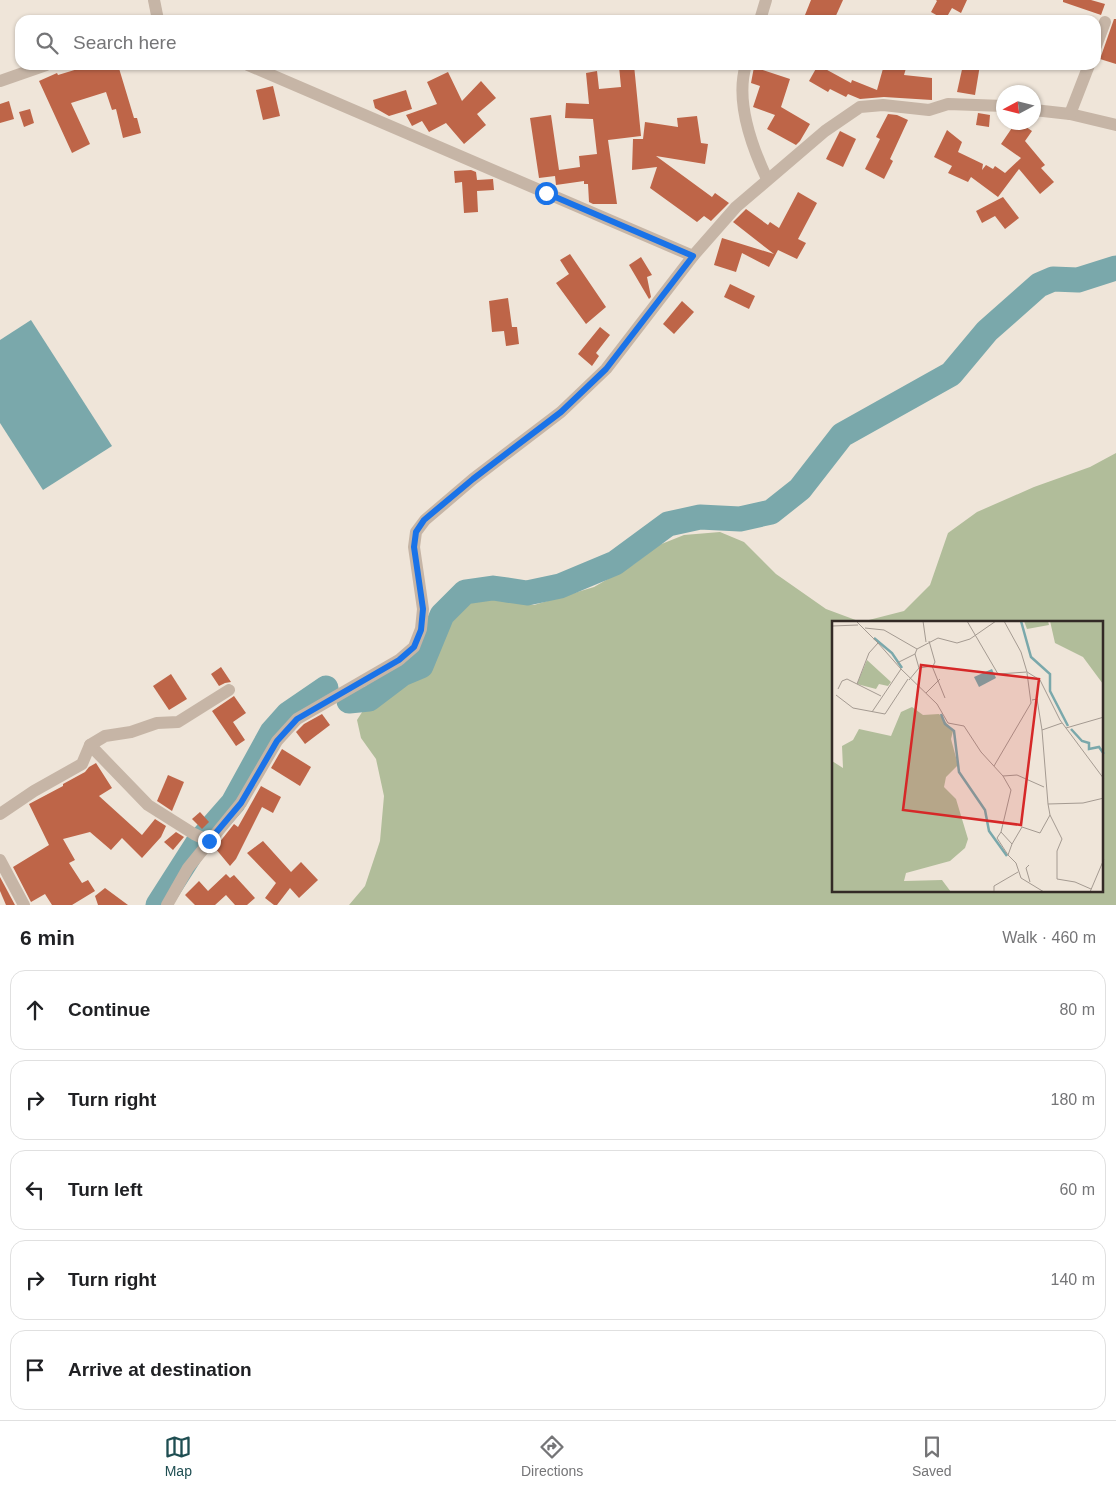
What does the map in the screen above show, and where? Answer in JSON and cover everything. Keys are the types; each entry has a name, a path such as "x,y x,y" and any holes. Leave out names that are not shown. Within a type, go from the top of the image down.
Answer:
{"street":[{"path":"154,0 157,15"},
{"path":"762,15 766,0"},
{"path":"1101,33 1105,22"},
{"path":"0,82 32,70"},
{"path":"260,70 693,256"},
{"path":"744,70 741,95 755,153 767,179"},
{"path":"1070,114 1087,70"},
{"path":"167,905 188,868 241,803 277,741 297,719 399,660 414,647 421,630 423,609 414,547 416,532 424,520 473,479 561,412 606,369 693,256 736,207 825,132 860,107 884,105 929,110 948,104 996,106"},
{"path":"1041,111 1070,114 1116,125"},
{"path":"0,814 34,791 82,764 90,745 105,736 131,732 157,723 178,722 229,690"},
{"path":"90,745 148,805 194,834 209,841"},
{"path":"0,860 24,905"}],"green space":[{"path":"1116,453 1116,905 349,905 365,886 380,841 384,796 376,759 361,738 357,720 366,706 425,673 452,619 467,600 492,598 534,605 594,587 634,564 659,545 684,535 720,532 744,542 776,574 826,609 858,621 832,621 832,892 1104,892 1104,621 865,621 904,611 930,585 948,533 977,512 1034,487 1090,467"}],"water":[{"path":"31,320 112,446 43,490 0,423 0,340"}],"building":[{"path":"811,0 843,0 836,15 805,15"},
{"path":"967,0 961,13 952,8 948,15 936,15 931,12 937,1"},
{"path":"1063,0 1091,0 1105,4 1101,15 1063,2"},
{"path":"1114,19 1116,19 1116,64 1101,59"},
{"path":"74,70 120,70 134,118 137,118 141,133 123,138 116,109 112,110 106,92 71,103 90,144 72,153 39,81 57,73 58,75"},
{"path":"619,70 634,70 641,136 608,140 617,204 593,204 589,202 588,184 584,184 584,181 556,185 555,176 539,178 530,118 551,115 559,170 580,167 579,156 597,154 593,119 565,118 566,103 589,104 586,73 597,71 599,89 621,87"},
{"path":"753,70 763,70 790,79 781,107 810,124 796,145 767,129 775,115 753,107 760,86 751,83"},
{"path":"815,70 827,70 851,83 852,80 877,90 883,70 906,70 904,75 932,78 932,100 884,97 860,99 848,94 846,97 830,89 828,92 809,81"},
{"path":"962,70 979,70 975,95 957,92"},
{"path":"448,72 462,101 481,81 496,98 477,114 486,125 464,144 446,123 429,132 422,121 412,126 406,115 437,104 427,82"},
{"path":"273,86 280,116 263,120 256,90"},
{"path":"406,90 412,109 389,116 375,108 373,100"},
{"path":"9,101 14,119 0,123 0,104"},
{"path":"30,109 34,123 24,127 19,112"},
{"path":"978,113 990,115 989,127 976,125"},
{"path":"888,114 897,115 908,120 890,159 893,161 884,179 865,169 880,139 876,137"},
{"path":"697,116 701,143 708,144 705,164 656,156 712,197 715,193 729,203 711,221 704,216 697,222 650,188 657,167 632,170 633,139 643,139 645,122 678,127 677,118"},
{"path":"947,130 962,142 958,152 983,164 982,170 986,165 993,169 995,166 1005,173 1021,158 1001,144 1011,130 1032,131 1025,141 1045,165 1041,168 1054,182 1040,194 1019,169 998,197 971,177 968,182 948,173 952,166 934,157"},
{"path":"840,131 856,139 843,167 826,159"},
{"path":"471,170 476,172 477,180 493,179 494,190 477,191 478,212 464,213 462,182 455,183 454,171"},
{"path":"798,192 817,203 798,239 806,243 797,259 778,250 769,267 742,253 736,272 714,265 722,238 774,254 733,222 746,209 768,225 770,222 779,228"},
{"path":"1003,197 1019,218 1005,229 995,216 982,223 976,211"},
{"path":"570,254 606,307 586,324 556,283 569,274 560,260"},
{"path":"641,257 652,275 647,277 651,297 649,299 629,265"},
{"path":"730,284 755,296 749,309 724,297"},
{"path":"508,298 512,327 517,327 519,344 506,346 504,331 492,332 489,301"},
{"path":"682,301 694,312 674,334 663,324"},
{"path":"600,327 610,335 596,353 599,356 592,366 578,354"},
{"path":"221,667 231,682 219,686 211,674"},
{"path":"171,674 187,699 169,710 153,686"},
{"path":"234,696 246,713 233,722 245,740 236,746 212,711"},
{"path":"322,714 330,725 305,744 296,732 304,724"},
{"path":"282,749 311,767 300,786 271,768"},
{"path":"96,763 112,788 99,796 142,835 155,819 166,826 161,837 142,858 122,838 111,850 90,832 63,839 75,860 69,863 82,883 88,880 95,891 72,905 52,905 45,894 31,902 13,867 49,845 29,804 63,786 63,784 85,772"},
{"path":"168,775 184,782 172,811 157,801"},
{"path":"261,786 281,797 273,813 262,807 236,859 230,866 215,848 234,824 238,827"},
{"path":"200,812 209,822 202,829 192,819"},
{"path":"176,832 184,837 173,850 164,842"},
{"path":"263,841 291,872 301,862 318,880 299,898 290,888 277,905 274,905 265,898 276,883 247,853"},
{"path":"226,874 230,878 234,875 255,898 247,905 235,905 226,895 215,905 195,905 185,895 199,881 208,891"},
{"path":"0,877 15,905 6,905 0,891"},
{"path":"105,888 128,905 98,905 95,896"}],"waterway":[{"path":"349,701 369,699 402,674 421,666 442,615 465,592 493,588 527,593 560,586 615,563 668,524 700,517 740,519 771,512 800,489 842,435 951,374 987,331 1039,285 1053,279 1078,280 1116,268"},
{"path":"158,905 197,844 233,803 272,732 288,714 326,688"}],"route":[{"path":"209,841 241,803 277,741 297,719 399,660 414,647 421,630 423,609 414,547 416,532 424,520 473,479 561,412 606,369 693,256 546,193"}]}
